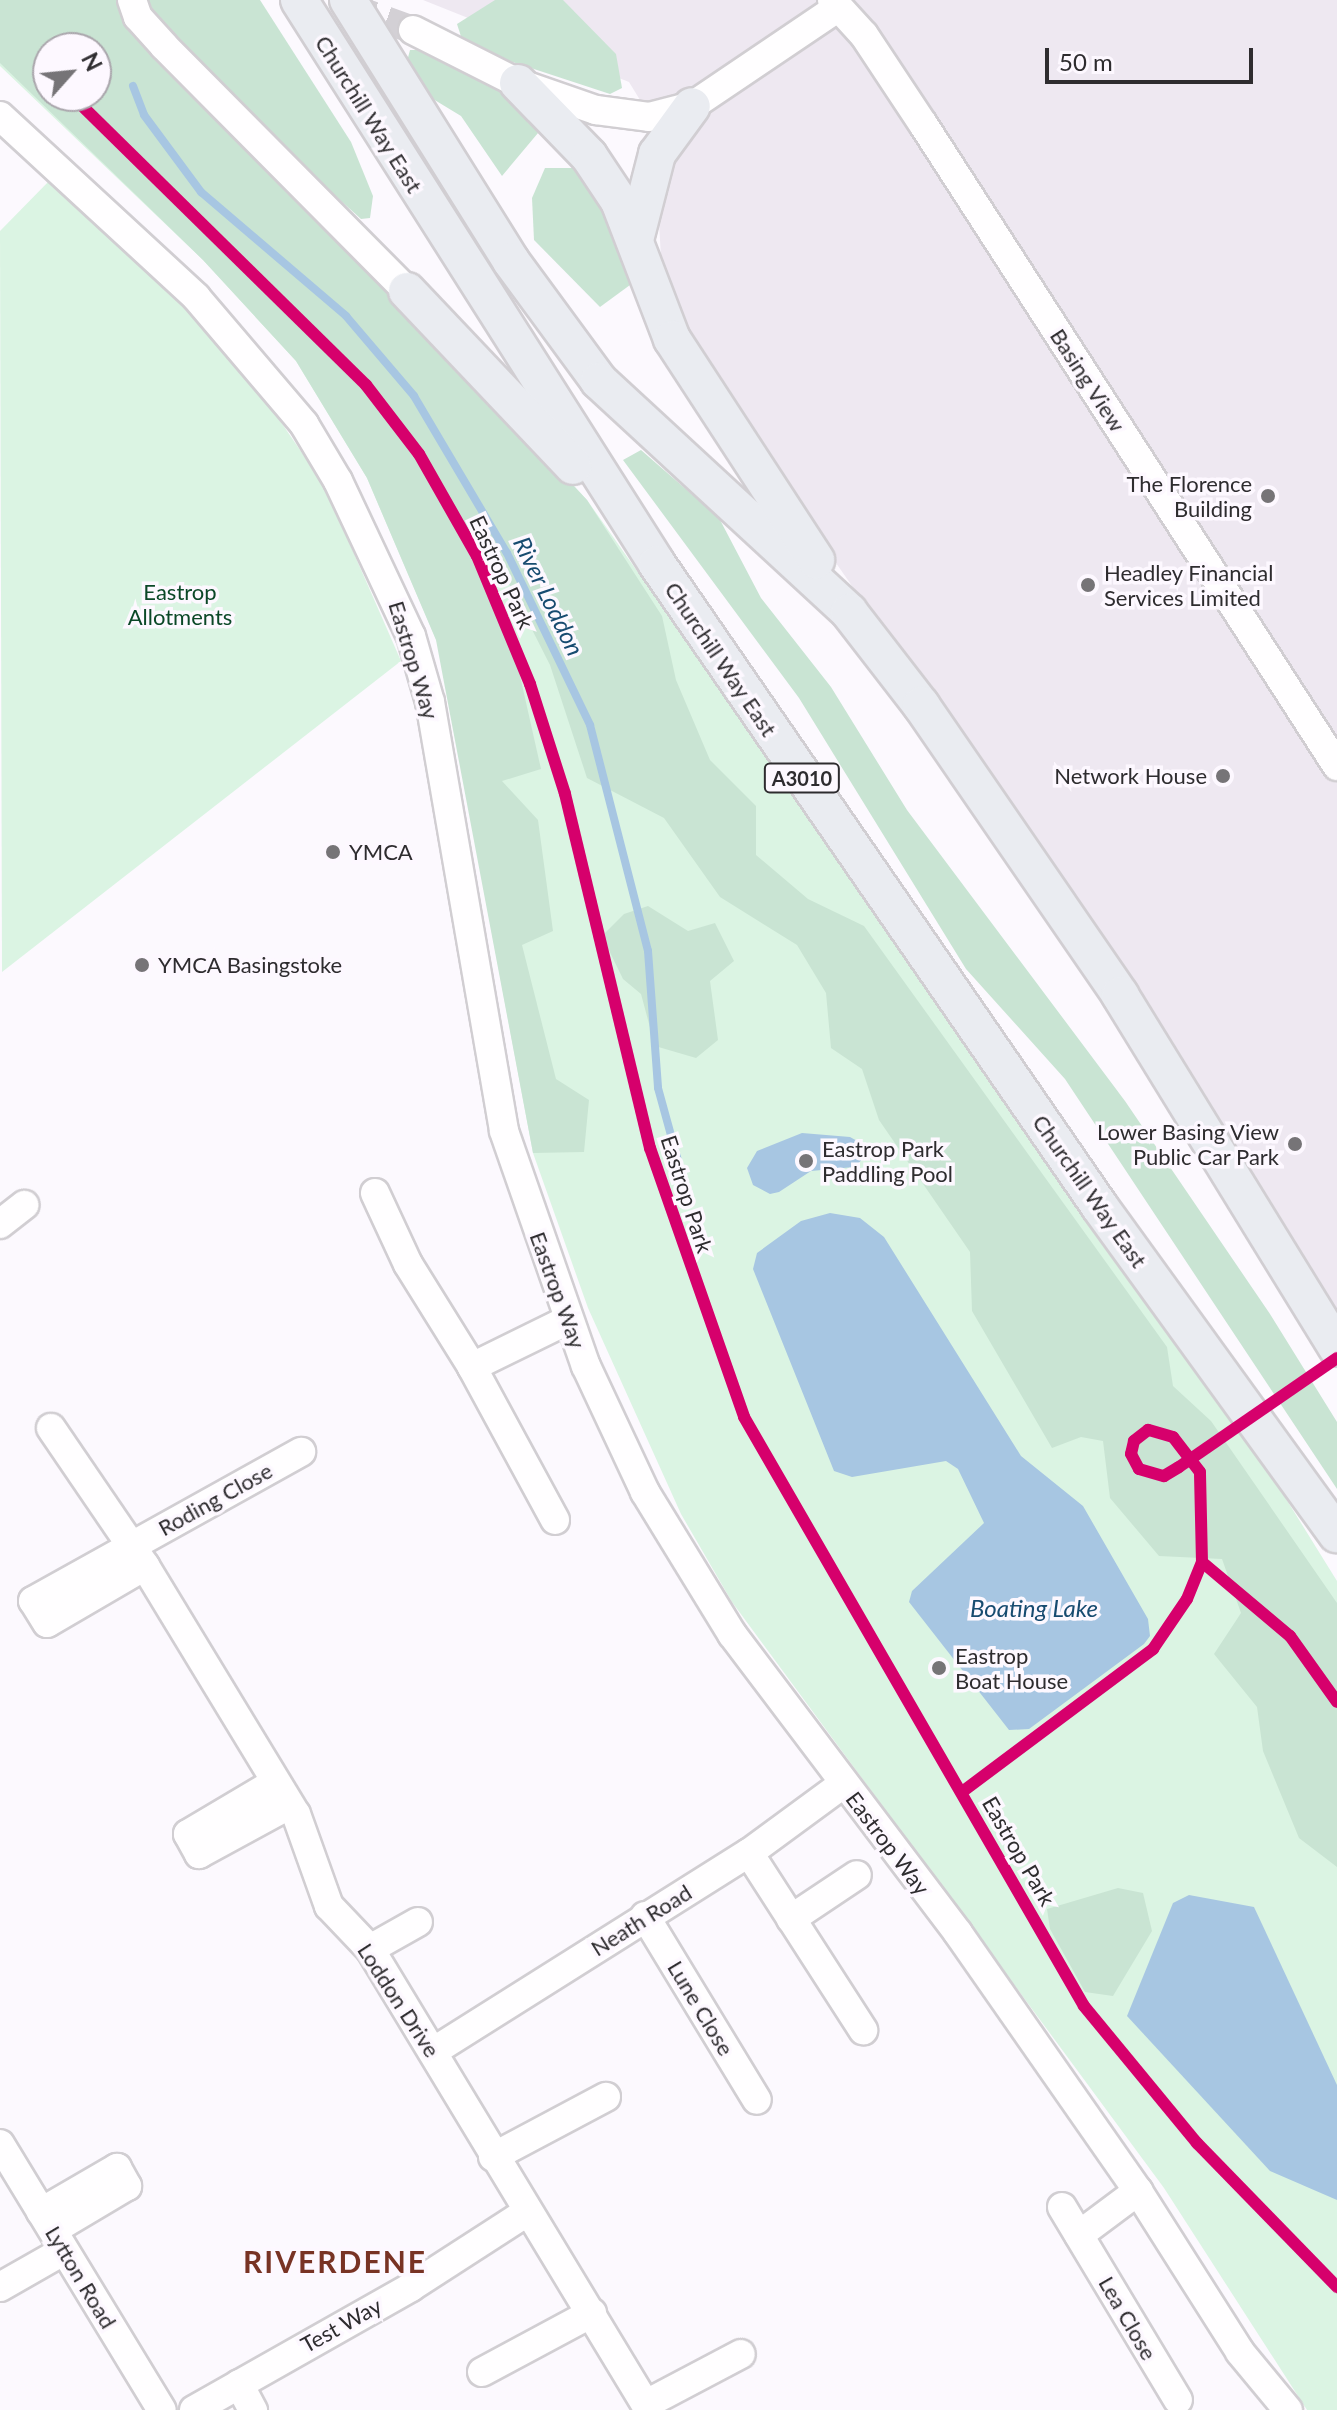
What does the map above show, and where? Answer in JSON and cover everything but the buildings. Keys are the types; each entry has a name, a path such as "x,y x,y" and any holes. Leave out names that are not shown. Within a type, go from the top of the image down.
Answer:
{"main road":[{"name":"Churchill Way East","path":"299,0 657,564 1081,1181 1337,1534"},
{"name":"Churchill Way East","path":"348,0 511,261 599,381 849,612 921,705 1120,995 1337,1348"},
{"path":"518,83 589,156 636,236 672,339 849,612"},
{"path":"636,236 657,154 692,106"},
{"path":"407,291 563,455 657,564"}],"street":[{"path":"132,0 138,17 164,46 407,291"},
{"path":"413,30 518,83 622,116 649,117 692,106 834,5"},
{"name":"Basing View","path":"834,5 864,35 1337,766"},
{"name":"Eastrop Way","path":"0,116 196,297 261,368 304,424 373,547 411,636 430,702 504,1131 568,1320 645,1492 681,1558 843,1784 958,1933 1138,2191 1240,2352 1288,2410"},
{"path":"375,1193 408,1264 472,1367 555,1520"},
{"path":"0,1224 24,1205"},
{"path":"472,1367 568,1320"},
{"name":"Loddon Drive","path":"51,1428 138,1556 296,1814 329,1906 370,1949 434,2051 493,2157 648,2407"},
{"name":"Roding Close","path":"138,1556 301,1452"},
{"name":"Neath Road","path":"434,2051 749,1853 843,1784"},
{"path":"749,1853 863,2030"},
{"path":"791,1919 857,1875"},
{"name":"Lune Close","path":"645,1916 757,2100"},
{"path":"370,1949 418,1922"},
{"path":"493,2157 606,2097"},
{"name":"Lytton Road","path":"0,2144 162,2410"},
{"path":"1079,2235 1138,2191"},
{"name":"Lea Close","path":"1062,2207 1178,2400"},
{"name":"Test Way","path":"194,2410 411,2287 527,2212"},
{"path":"0,2287 53,2231"},
{"path":"482,2372 592,2313"},
{"path":"648,2407 741,2354"},
{"path":"239,2384 253,2410"}],"shaded area":[{"path":"423,0 1337,0 1337,1321 1113,962 718,393 663,292 658,205 673,154 629,82"}],"green space":[{"path":"0,0 122,0 587,500 1247,1436 1337,1581 1337,2410 1307,2410 1164,2188 732,1602 681,1514 588,1308 533,1153 438,644 367,478 296,361 203,260 48,112 112,112 112,32 32,32 32,97 0,66"},
{"path":"0,0 121,0 587,500 662,616 676,680 710,760 756,806 756,855 808,899 864,926 1167,1347 1173,1386 1211,1421 1337,1603 1337,1867 1299,1838 1263,1751 1257,1707 1214,1654 1241,1613 1222,1559 1159,1556 1110,1498 1103,1441 1081,1437 1052,1448 972,1311 970,1252 879,1120 862,1069 831,1048 826,993 797,945 720,897 664,818 587,778 550,665 482,531 471,539 516,658 541,769 502,781 538,820 553,931 522,945 556,1079 589,1100 584,1152 533,1153 436,640 367,478 296,361 203,260 50,112 112,112 112,32 32,32 32,94 0,63"},
{"path":"142,0 260,0 351,142 373,196 370,218 361,219 192,66"},
{"path":"495,0 563,0 616,54 622,88 610,94 464,46 457,24"},
{"path":"410,50 440,50 474,78 528,98 538,133 502,176 461,116 433,99 406,65"},
{"path":"545,168 585,168 611,189 630,285 600,307 534,240 532,198"},
{"name":"Eastrop Allotments","path":"51,179 231,349 324,485 401,661 2,972 0,231"},
{"path":"641,450 719,518 761,598 831,687 907,810 1125,1101 1270,1314 1337,1422 1337,1489 1065,1079 966,969 799,698 623,460"},
{"path":"648,906 688,931 715,923 734,961 710,981 718,1040 696,1058 655,1046 641,994 623,979 602,936 624,914"},
{"path":"1118,1888 1143,1893 1152,1931 1113,1996 1085,1992 1050,1929 1047,1909"}],"water":[{"name":"Eastrop Park Paddling Pool","path":"802,1133 850,1137 859,1142 865,1157 854,1167 811,1171 779,1192 770,1194 753,1185 747,1168 757,1151"},
{"name":"Boating Lake","path":"830,1213 860,1218 884,1237 1021,1456 1083,1506 1148,1619 1150,1636 1144,1644 1029,1729 1009,1730 909,1602 912,1591 984,1523 958,1469 946,1461 852,1477 834,1471 753,1269 757,1253 801,1221"},
{"path":"1189,1895 1254,1907 1337,2085 1337,2200 1270,2171 1127,2016 1173,1903"}],"waterway":[{"name":"River Loddon","path":"133,86 144,115 201,192 346,316 414,396 507,553 590,725 648,951 658,1088 687,1193"}],"tunnel":[{"path":"347,6 413,30"}],"cycle path":[{"name":"Eastrop Park","path":"88,112 366,385 419,454 477,556 530,684 565,794 650,1148 744,1417 1084,2006 1197,2143 1337,2287"},
{"path":"962,1792 1153,1649 1187,1599 1202,1562 1200,1472 1173,1437 1148,1430 1134,1441 1131,1454 1139,1469 1164,1476 1179,1467 1337,1358"},
{"path":"1202,1562 1290,1636 1337,1702"}],"place":[{"name":"The Florence Building","path":"1268,496"},
{"name":"Headley Financial Services Limited","path":"1088,585"},
{"name":"Network House","path":"1223,776"},
{"name":"YMCA","path":"333,852"},
{"name":"YMCA Basingstoke","path":"142,965"},
{"name":"Lower Basing View Public Car Park","path":"1295,1144"},
{"name":"Eastrop Park Paddling Pool","path":"806,1161"},
{"name":"Eastrop Boat House","path":"939,1668"}],"district":[{"name":"RIVERDENE","path":"335,2261"}]}
